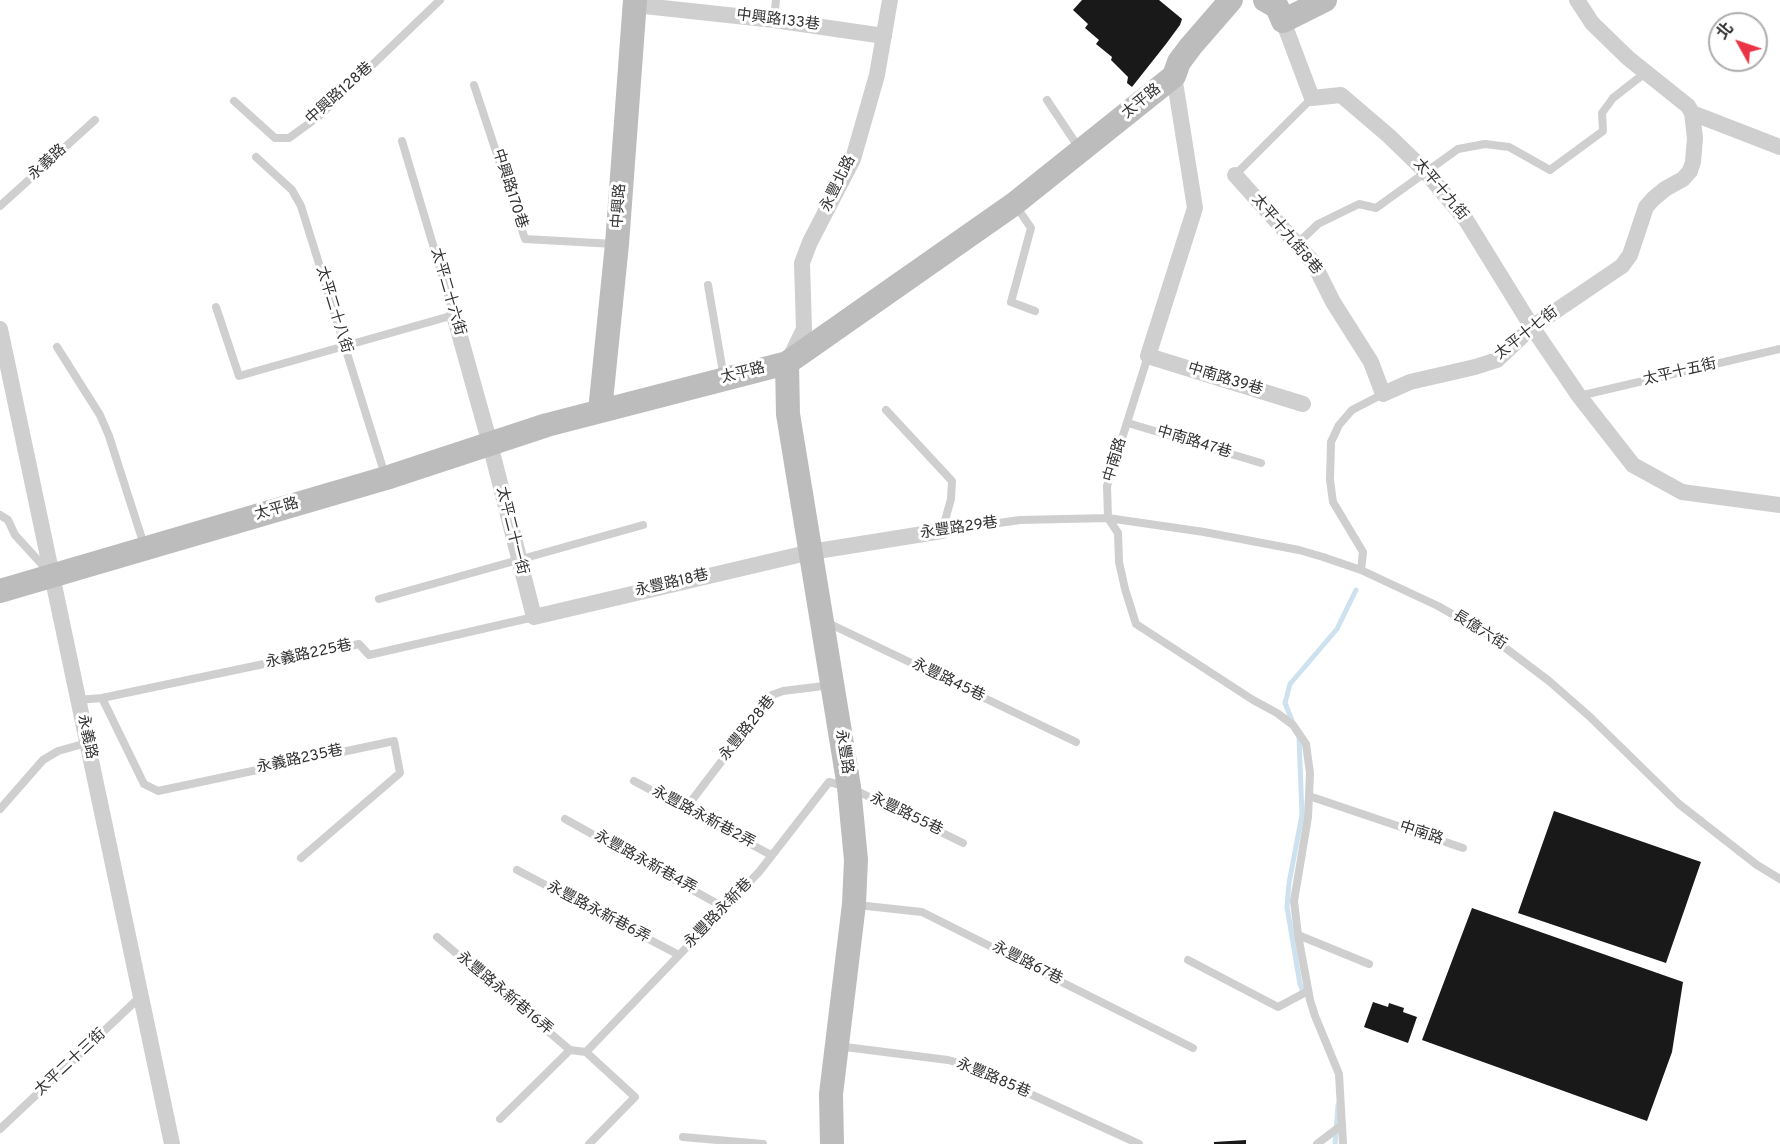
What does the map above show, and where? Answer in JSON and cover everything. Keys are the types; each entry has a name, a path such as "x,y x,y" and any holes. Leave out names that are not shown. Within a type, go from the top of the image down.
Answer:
{"street":[{"name":"永豐北路","path":"787,363 804,329 802,263 810,242 853,159 870,106 890,0"},
{"name":"太平路","path":"0,591 386,478 547,425 787,363 1014,204 1173,76 1179,62 1191,46 1231,0"},
{"path":"1312,98 1277,7 1325,0"},
{"path":"1577,0 1592,23 1645,73 1688,106 1692,113 1780,147"},
{"name":"中興路133巷","path":"635,3 884,36"},
{"name":"中興路","path":"600,411 618,244 635,3"},
{"name":"中南路","path":"1148,356 1195,208 1173,76"},
{"name":"太平十九街","path":"1312,98 1341,95 1389,136 1425,171 1466,220 1532,327 1579,396 1633,465 1683,492 1780,505"},
{"name":"太平十七街","path":"1383,394 1410,382 1497,360 1532,327 1622,266 1630,255 1646,207 1653,198 1683,179 1690,171 1695,138 1692,113"},
{"name":"太平十九街8巷","path":"1235,175 1297,244 1320,274 1333,302 1371,363 1383,394"},
{"name":"太平二十六街","path":"454,315 490,444"},
{"name":"永義路","path":"0,329 172,1144"},
{"name":"中南路39巷","path":"1148,356 1303,404"},
{"name":"永豐路","path":"787,363 788,414 849,788 856,860 854,904 831,1094 832,1144"},
{"name":"太平二十一街","path":"490,444 534,617"},
{"name":"永豐路29巷","path":"811,552 942,531"},
{"name":"永豐路18巷","path":"534,617 811,552"}],"lane":[{"name":"中興路128巷","path":"234,101 275,138 289,138 318,117 440,0"},
{"path":"774,20 776,0"},
{"path":"1297,244 1318,224 1359,204 1376,208 1458,149 1485,144 1509,147 1550,170 1603,131 1602,113 1625,87 1645,73"},
{"name":"中興路170巷","path":"474,85 525,239 618,244"},
{"name":"太平十九街8巷","path":"1235,175 1312,98"},
{"path":"1047,100 1081,151"},
{"name":"永義路","path":"0,206 95,120"},
{"name":"太平二十六街","path":"402,141 454,315"},
{"name":"太平二十八街","path":"256,157 292,190 301,206 386,478"},
{"path":"1014,204 1031,228 1011,302 1035,311"},
{"path":"708,285 724,378"},
{"path":"216,307 239,376 345,348 454,315"},
{"path":"57,347 109,435 145,549"},
{"name":"太平十五街","path":"1579,396 1780,349"},
{"name":"中南路","path":"1148,356 1107,486 1108,518 1118,533 1119,562 1131,612 1136,624 1293,725 1306,744 1310,773 1309,796 1305,842 1294,901 1298,935 1314,1016 1339,1074 1343,1144"},
{"name":"太平十七街","path":"1361,570 1363,552 1334,502 1330,480 1331,442 1339,426 1352,410 1383,394"},
{"path":"886,410 952,481 951,499 942,531"},
{"name":"中南路47巷","path":"1128,423 1261,464"},
{"path":"0,515 8,520 15,535 52,576"},
{"name":"長億六街","path":"1108,518 1299,550 1361,570 1438,606 1503,645 1549,681 1589,716 1644,772 1707,828 1780,879"},
{"name":"永豐路29巷","path":"942,531 1020,520 1108,518"},
{"path":"379,599 643,525"},
{"name":"永義路225巷","path":"78,700 102,698 359,644 369,655 534,617"},
{"name":"永豐路45巷","path":"821,619 1076,742"},
{"name":"永豐路28巷","path":"686,808 772,695 783,691 832,685"},
{"name":"永義路235巷","path":"102,698 144,784 158,791 394,741 400,773 301,858"},
{"path":"0,809 43,760 58,751 87,743"},
{"name":"永豐路永新巷2弄","path":"634,781 771,855"},
{"name":"永豐路永新巷","path":"586,1052 759,872 829,782 849,788"},
{"name":"永豐路55巷","path":"849,788 963,843"},
{"name":"中南路","path":"1309,796 1464,848"},
{"name":"永豐路永新巷4弄","path":"565,819 725,908"},
{"name":"永豐路永新巷6弄","path":"517,870 679,955"},
{"name":"永豐路67巷","path":"854,904 922,912 1193,1048"},
{"path":"1298,935 1369,964"},
{"name":"永豐路永新巷16弄","path":"437,938 570,1050"},
{"path":"1188,960 1278,1007 1308,991"},
{"name":"太平二十三街","path":"0,1129 141,996"},
{"name":"永豐路85巷","path":"837,1046 948,1060 967,1065 1139,1144"},
{"path":"500,1119 570,1050 586,1052 635,1097 589,1144"},
{"path":"1321,1141 1342,1125"},
{"path":"683,1137 762,1144"}],"building":[{"path":"1082,0 1159,0 1182,19 1180,25 1132,87 1127,83 1128,77 1111,60 1112,57 1096,44 1099,40 1085,28 1088,24 1073,10"},
{"path":"1554,811 1701,862 1666,963 1518,913"},
{"path":"1472,908 1683,982 1672,1052 1647,1121 1422,1040"},
{"path":"1373,1002 1388,1007 1389,1003 1404,1008 1403,1012 1417,1017 1408,1043 1364,1027"},
{"path":"1246,1140 1246,1144 1214,1144 1214,1142"}],"waterway":[{"path":"1293,723 1285,703 1290,684 1337,629 1356,590"},
{"path":"1299,737 1302,815 1289,883 1287,907 1300,984 1304,994"},
{"path":"1335,1144 1338,1105"}]}
